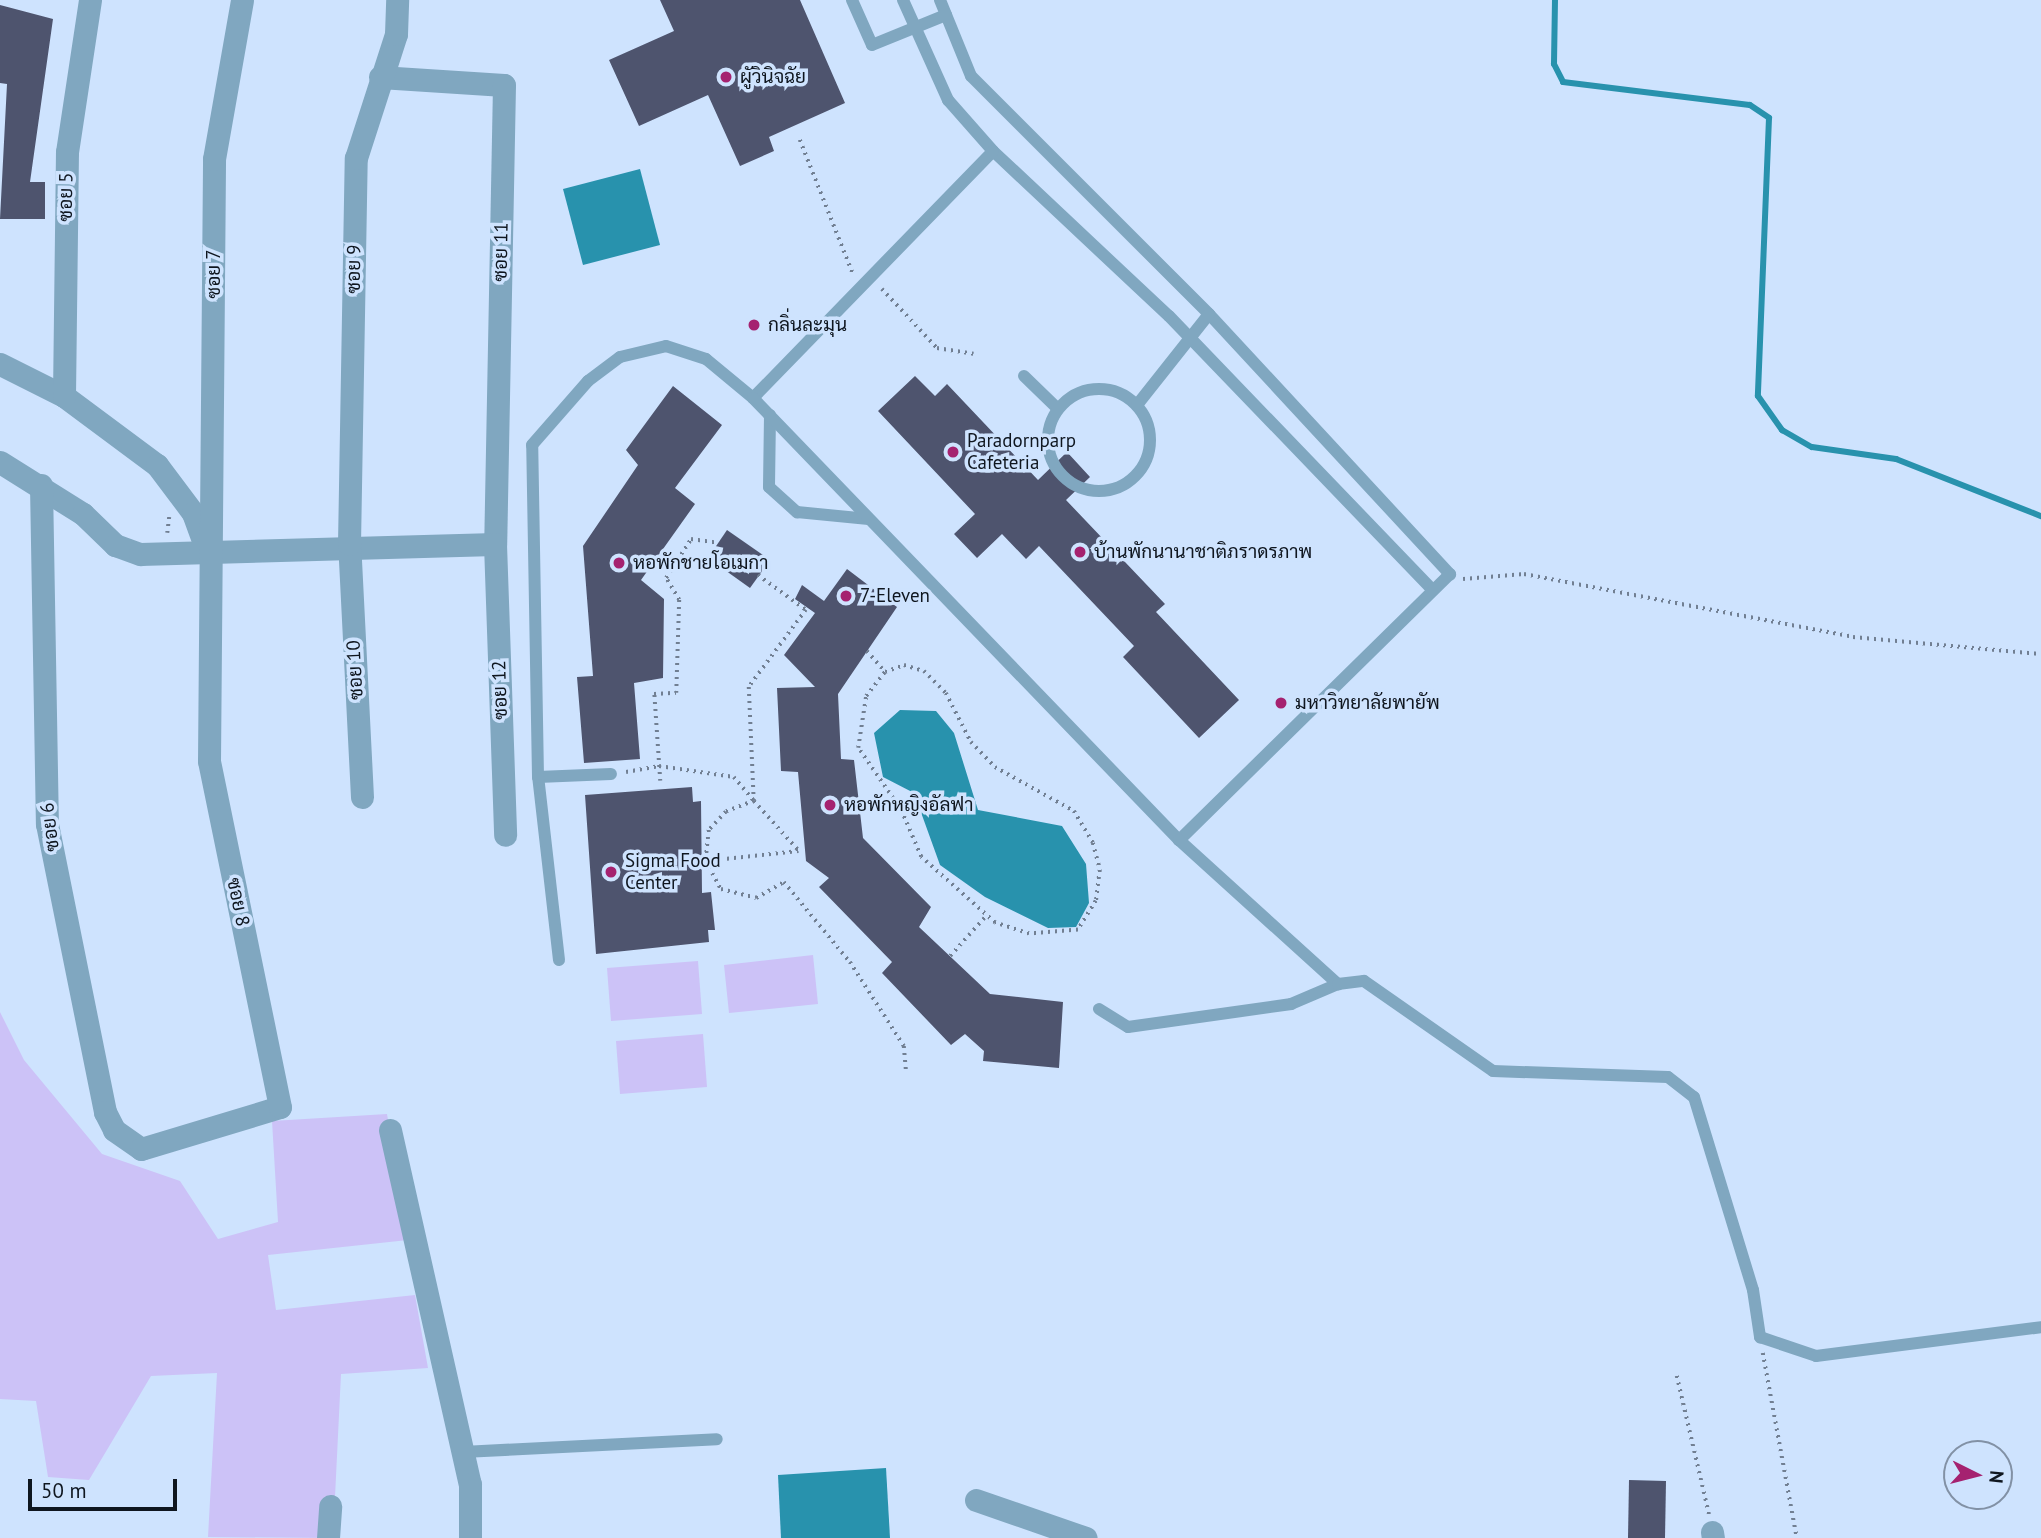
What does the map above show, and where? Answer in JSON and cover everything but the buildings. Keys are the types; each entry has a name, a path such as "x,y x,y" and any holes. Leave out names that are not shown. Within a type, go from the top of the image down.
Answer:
{"street":[{"name":"ซอย 5","path":"64,396 67,152 90,0"},
{"name":"ซอย 7","path":"206,549 213,475 214,159 242,0"},
{"name":"ซอย 9","path":"349,544 356,158 396,34 397,0"},
{"name":"ซอย 11","path":"380,77 504,85 495,544"},
{"path":"0,364 64,396 157,465 193,513 206,549"},
{"path":"0,462 41,485 116,545 140,554 349,544 495,544"},
{"name":"ซอย 6","path":"41,485 47,824 105,1112 114,1130 141,1149"},
{"name":"ซอย 10","path":"349,544 362,797"},
{"name":"ซอย 12","path":"495,544 505,835"},
{"name":"ซอย 8","path":"141,1149 280,1107 209,761 206,549"},
{"path":"390,1130 463,1452 470,1538"},
{"path":"976,1500 1086,1538"},
{"path":"328,1538 330,1506"}],"lane":[{"path":"852,0 872,45 915,31 946,15"},
{"path":"903,0 948,100 993,151 1189,336 1432,589"},
{"path":"940,0 971,76 1209,314 1450,574 1179,840"},
{"path":"753,398 993,151"},
{"path":"1137,405 1209,314"},
{"path":"559,960 538,777 532,445 598,373 620,357 666,346 706,359 753,398 1179,840 1338,984"},
{"path":"1024,376 1058,410"},
{"path":"1096,388 1137,405 1150,438 1148,455 1127,483 1093,491 1076,486 1052,460 1049,434 1058,410 1096,388"},
{"path":"769,415 769,487 797,512 869,519"},
{"path":"538,777 611,774"},
{"path":"1099,1009 1128,1027 1291,1004 1338,984 1364,981 1390,995 1493,1071 1648,1074 1668,1077 1694,1097 1753,1290 1760,1337 1816,1356 2041,1327"},
{"path":"463,1452 717,1439"}],"path":[{"path":"800,140 850,272 867,281 937,348 974,354"},
{"path":"156,540 171,524 166,507"},
{"path":"660,781 654,694 676,693 679,600 666,578 691,539 718,543"},
{"path":"1450,574 1465,580 1488,573 1524,574 1853,637 2041,654"},
{"path":"754,801 749,687 806,610 758,575"},
{"path":"867,651 885,671"},
{"path":"904,665 924,671 995,767 1074,811 1093,843 1100,870 1096,901 1078,930 1029,934 985,917 921,857 901,810 858,748 866,696 885,671 904,665"},
{"path":"611,774 659,766 734,777 799,851 706,861"},
{"path":"754,801 726,812 709,830 706,861 721,889 756,898 784,883 850,962 904,1046 906,1070"},
{"path":"950,956 985,917"},
{"path":"1760,1337 1797,1538"},
{"path":"1677,1376 1713,1535"}],"shaded area":[{"path":"813,955 818,1004 729,1013 724,965"},
{"path":"698,961 702,1014 611,1021 607,968"},
{"path":"0,1012 24,1060 102,1154 180,1181 218,1239 278,1222 272,1121 387,1114 408,1240 268,1255 276,1310 415,1295 428,1368 341,1374 333,1538 208,1537 217,1373 151,1376 89,1480 48,1477 36,1401 0,1399"},
{"path":"703,1034 707,1087 620,1094 616,1041"}],"water":[{"path":"640,169 660,245 583,265 563,189"},
{"path":"900,710 936,711 954,733 978,810 1062,826 1086,864 1089,903 1076,927 1048,928 985,897 940,865 914,793 883,777 874,733"},
{"path":"886,1468 890,1538 781,1538 778,1475"}],"waterway":[{"path":"1555,0 1554,64 1563,82 1750,105 1769,118 1758,396 1782,430 1812,447 1896,459 2041,516"}],"place":[{"name":"ผัูวินิจฉัย","path":"726,77"},
{"name":"กลิ่นละมุน","path":"754,325"},
{"name":"Paradornparp Cafeteria","path":"953,452"},
{"name":"บ้านพักนานาชาติภราดรภาพ","path":"1080,552"},
{"name":"หอพักชายโอเมกา","path":"619,563"},
{"name":"7-Eleven","path":"846,596"},
{"name":"มหาวิทยาลัยพายัพ","path":"1281,703"},
{"name":"หอพักหญิงอัลฟา","path":"830,805"},
{"name":"Sigma Food Center","path":"611,872"}]}
